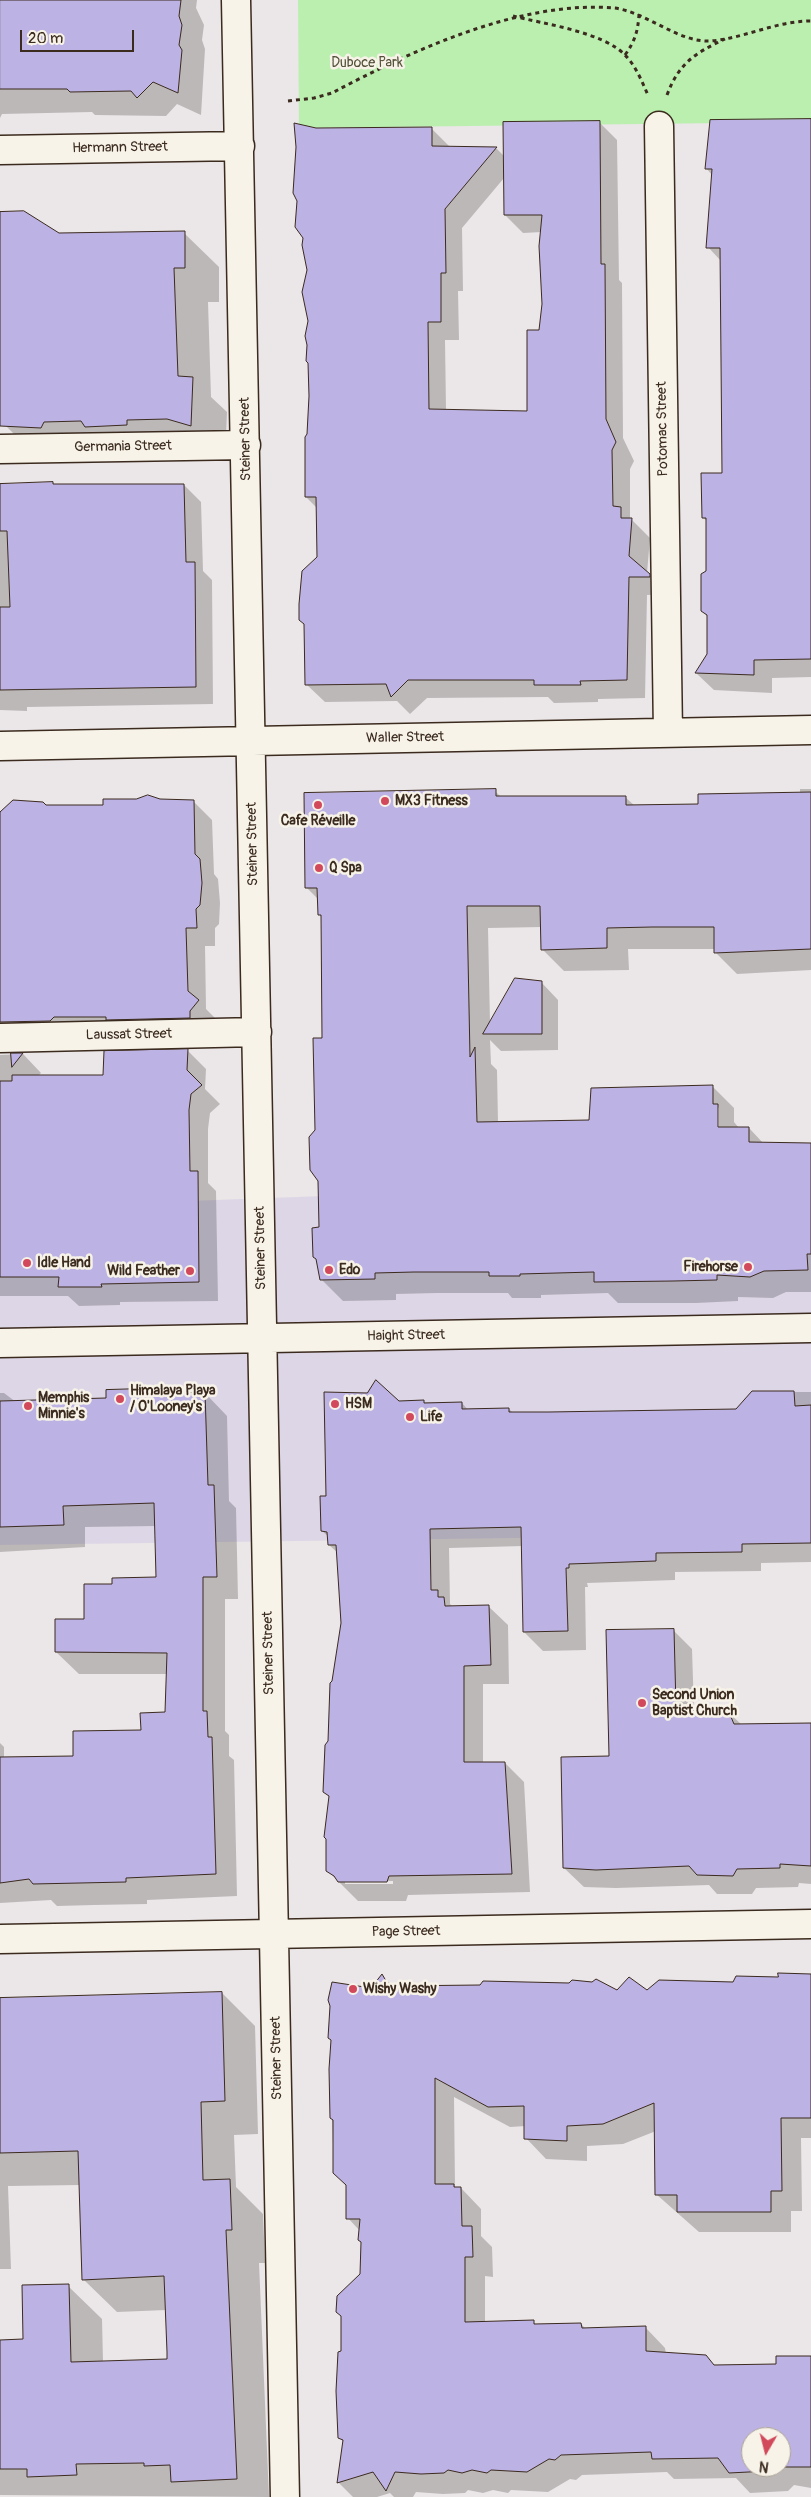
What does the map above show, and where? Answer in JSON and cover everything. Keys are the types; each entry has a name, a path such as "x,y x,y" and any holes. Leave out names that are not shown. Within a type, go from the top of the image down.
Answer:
{"street":[{"name":"Steiner Street","path":"236,0 285,2497"},
{"name":"Potomac Street","path":"659,126 668,733"},
{"name":"Hermann Street","path":"0,150 240,146"},
{"name":"Germania Street","path":"0,449 246,444"},
{"name":"Waller Street","path":"0,746 811,730"},
{"name":"Laussat Street","path":"0,1038 257,1032"},
{"name":"Haight Street","path":"0,1343 811,1328"},
{"name":"Page Street","path":"0,1940 811,1924"}],"path":[{"path":"288,101 314,98 332,93 443,40 512,16 570,6 616,8 639,14 679,35 710,41 770,26 811,21"},
{"path":"625,55 638,29 639,14"},
{"path":"512,16 592,37 610,44 625,55 638,74 659,126"},
{"path":"659,126 672,80 686,62 703,49 732,36"}],"shaded area":[{"path":"811,1178 811,1534 0,1545 0,1208"}],"green space":[{"name":"Duboce Park","path":"298,0 811,0 811,122 299,128"}],"building":[{"path":"0,0 181,0 179,16 182,25 179,45 182,50 178,93 153,82 137,98 131,91 70,92 67,89 0,89"},
{"path":"811,119 811,659 754,660 754,675 695,673 707,654 707,615 701,611 701,574 706,571 706,518 702,518 701,473 722,473 720,248 706,248 712,169 705,169 710,120"},
{"path":"600,121 601,264 605,264 606,419 616,442 612,450 613,506 621,507 621,518 632,518 629,556 650,574 650,577 629,577 627,680 580,681 581,685 534,685 534,680 408,680 391,697 386,684 305,685 304,624 299,620 299,604 302,571 317,557 316,497 305,497 305,437 307,434 309,396 305,336 308,321 302,292 307,270 302,245 303,238 295,227 297,201 293,193 296,147 294,123 316,128 432,127 432,146 497,147 445,209 446,273 441,273 441,322 428,322 429,409 527,411 527,330 539,330 542,304 539,246 542,215 504,215 503,122"},
{"path":"24,211 59,233 185,231 185,268 174,268 178,376 193,377 191,426 167,419 127,420 127,425 85,427 81,421 44,422 41,428 0,426 0,212"},
{"path":"53,482 53,484 184,484 186,562 195,562 196,687 0,690 0,607 10,607 7,531 0,531 0,484"},
{"path":"496,789 496,796 626,796 626,805 698,804 698,794 811,792 811,949 714,953 714,927 652,927 607,928 607,948 541,950 540,906 467,906 470,1057 475,1047 477,1122 589,1120 591,1088 713,1085 713,1104 718,1104 718,1127 749,1127 749,1142 811,1143 811,1254 807,1254 808,1270 764,1271 750,1277 717,1275 717,1280 673,1281 594,1282 594,1272 520,1274 520,1276 489,1276 489,1272 375,1273 375,1279 320,1280 316,1259 313,1257 312,1228 319,1227 318,1181 310,1170 309,1137 315,1130 313,1038 322,1038 321,915 318,915 317,888 305,888 304,793"},
{"path":"148,795 160,799 194,800 195,854 200,859 202,883 200,905 196,909 197,928 186,928 188,991 199,1000 190,1011 190,1018 106,1020 106,1017 54,1017 50,1021 0,1022 0,812 13,800 43,802 46,805 103,805 103,799 136,799"},
{"path":"515,978 542,981 542,1034 483,1034"},
{"path":"188,1049 187,1070 202,1085 191,1094 189,1110 190,1171 198,1171 199,1282 101,1284 102,1287 58,1287 59,1277 0,1277 0,1081 12,1081 12,1075 103,1075 104,1051"},
{"path":"11,1053 23,1053 12,1067"},
{"path":"376,1380 399,1401 424,1400 424,1403 462,1402 462,1409 509,1408 509,1412 736,1409 752,1391 794,1391 795,1406 811,1405 811,1543 742,1544 742,1552 656,1553 656,1561 569,1564 569,1568 566,1568 568,1631 523,1632 521,1527 430,1529 431,1590 438,1590 438,1597 444,1597 445,1606 489,1605 491,1665 464,1666 464,1762 505,1762 512,1874 389,1876 387,1882 338,1882 334,1876 326,1871 326,1839 324,1837 329,1796 323,1792 325,1745 328,1741 330,1683 332,1681 341,1623 336,1545 328,1545 327,1532 321,1531 320,1496 326,1496 324,1392 367,1393"},
{"path":"175,1388 175,1393 205,1392 208,1485 214,1485 217,1577 203,1577 203,1711 207,1711 208,1737 212,1737 216,1874 126,1878 126,1882 33,1884 29,1879 0,1883 0,1757 73,1756 73,1731 141,1730 140,1713 165,1712 167,1653 55,1652 55,1619 84,1619 84,1584 112,1584 112,1578 156,1577 154,1503 63,1506 64,1525 0,1527 0,1401 106,1398 106,1390"},
{"path":"674,1629 676,1707 704,1712 728,1710 734,1724 811,1723 811,1866 780,1864 780,1868 737,1869 733,1876 697,1875 689,1866 596,1870 563,1868 561,1757 609,1756 606,1630"},
{"path":"778,1973 811,1974 811,2118 781,2118 782,2191 771,2191 771,2212 677,2212 677,2195 655,2195 654,2103 603,2124 567,2126 567,2141 524,2139 524,2106 488,2107 435,2078 435,2184 454,2184 454,2187 461,2187 462,2226 472,2226 473,2257 465,2257 465,2322 534,2320 534,2324 581,2323 582,2328 646,2326 646,2351 706,2355 714,2365 776,2364 776,2356 811,2356 811,2467 791,2467 791,2427 741,2427 741,2472 729,2473 718,2458 652,2459 651,2452 561,2455 555,2460 549,2459 527,2472 491,2470 487,2473 472,2470 462,2473 448,2470 444,2473 421,2474 395,2472 386,2491 373,2472 337,2483 343,2440 338,2438 336,2391 338,2352 341,2351 341,2316 336,2312 337,2296 360,2274 361,2242 358,2240 360,2219 346,2219 346,2185 333,2173 333,2120 330,2118 329,2069 331,2040 328,2038 330,2006 328,2000 332,1982 371,1988 382,1974 389,1986 480,1985 483,1981 569,1983 572,1980 592,1982 596,1979 617,1990 629,1977 647,1990 659,1980 733,1982 736,1976 778,1977"},
{"path":"222,1992 225,2101 201,2102 203,2180 230,2179 232,2230 226,2230 237,2479 171,2482 170,2465 144,2466 144,2463 76,2464 77,2475 27,2477 27,2469 0,2469 0,2340 23,2339 22,2285 69,2284 71,2362 167,2359 167,2352 164,2276 82,2280 78,2151 0,2153 0,1998"}],"place":[{"name":"MX3 Fitness","path":"385,801"},
{"name":"Cafe Réveille","path":"318,805"},
{"name":"Q Spa","path":"319,868"},
{"name":"Idle Hand","path":"27,1263"},
{"name":"Firehorse","path":"748,1267"},
{"name":"Edo","path":"329,1270"},
{"name":"Wild Feather","path":"190,1271"},
{"name":"Himalaya Playa / O'Looney's","path":"120,1399"},
{"name":"HSM","path":"335,1404"},
{"name":"Memphis Minnie's","path":"28,1406"},
{"name":"Life","path":"410,1417"},
{"name":"Second Union Baptist Church","path":"642,1703"},
{"name":"Wishy Washy","path":"353,1989"}]}
